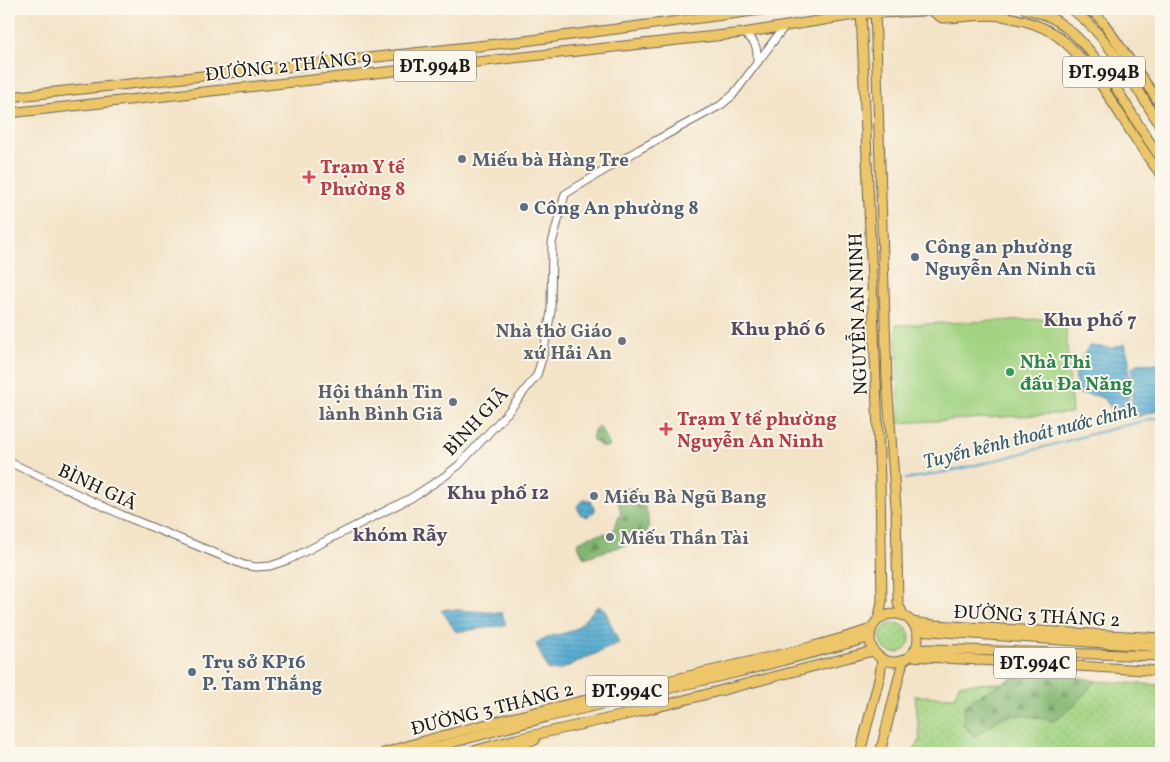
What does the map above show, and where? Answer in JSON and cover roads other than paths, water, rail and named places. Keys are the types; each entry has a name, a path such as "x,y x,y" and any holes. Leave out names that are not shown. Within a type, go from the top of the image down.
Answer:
{"main road":[{"name":"ĐƯỜNG 2 THÁNG 9","path":"9,97 524,41 770,9"},
{"name":"ĐƯỜNG 2 THÁNG 9","path":"9,113 743,33 784,27 861,11 923,11 928,9 942,18 1004,17 1044,28 1055,34 1084,64 1112,102 1146,156 1161,174"},
{"name":"ĐT.994B","path":"1025,9 1056,20 1082,42 1120,94 1139,127 1161,158"},
{"name":"ĐT.994B","path":"1070,9 1089,23 1106,44 1161,127"},
{"name":"ĐT.994B","path":"1087,9 1097,15 1103,22 1161,105"},
{"name":"NGUYỄN AN NINH","path":"861,11 880,482 882,601 879,618"},
{"name":"NGUYỄN AN NINH","path":"875,11 887,381 896,507 898,604 911,623"},
{"path":"524,41 538,54"},
{"path":"875,382 887,381"},
{"name":"ĐT.994C","path":"879,618 896,614 911,623"},
{"path":"860,753 880,675 877,655 870,634 879,618"},
{"path":"880,753 909,656 917,644 911,623"},
{"name":"ĐƯỜNG 3 THÁNG 2","path":"911,623 1161,638"},
{"name":"ĐƯỜNG 3 THÁNG 2","path":"911,623 1161,647"},
{"name":"ĐƯỜNG 3 THÁNG 2","path":"384,753 439,736 527,714 741,664 846,637 870,634"},
{"name":"ĐƯỜNG 3 THÁNG 2","path":"414,753 547,717 744,672 870,634"},
{"name":"ĐƯỜNG 3 THÁNG 2","path":"909,656 929,649 1161,656"},
{"name":"ĐT.994C","path":"492,753 540,739 654,714 877,655 888,662 909,656 1161,671"},
{"name":"ĐƯỜNG 3 THÁNG 2","path":"466,753 877,655"}],"street":[{"name":"BÌNH GIÃ","path":"9,462 122,515 223,557 256,567 270,566 288,560 411,498 459,464 508,412 536,375 543,355 551,312 552,243 565,194 640,148 721,105 733,94 784,27"},
{"path":"743,33 751,38 756,45 758,62"}],"water":[{"path":"1125,344 1129,360 1128,414 1119,417 1115,415 1105,400 1093,395 1079,394 1076,391 1075,370 1089,346 1113,348"},
{"path":"1160,363 1161,410 1132,418 1132,368 1136,364"},
{"path":"585,499 591,501 595,511 587,517 580,514 577,506"},
{"path":"598,606 604,608 619,643 558,671 548,670 536,644 545,638 566,633 576,628"},
{"path":"445,609 502,613 506,625 456,632 442,611"}],"waterway":[{"name":"Tuyến kênh thoát nước chính","path":"906,479 971,466 1161,417"}],"place":[{"name":"Miếu bà Hàng Tre","path":"462,159"},
{"name":"Trạm Y tế Phường 8","path":"309,177"},
{"name":"Công An phường 8","path":"524,207"},
{"name":"Công an phường Nguyễn An Ninh cũ","path":"915,257"},
{"name":"Nhà thờ Giáo xứ Hải An","path":"622,341"},
{"name":"Nhà Thi đấu Đa Năng","path":"1010,372"},
{"name":"Hội thánh Tin lành Bình Giã","path":"453,402"},
{"name":"Trạm Y tế phường Nguyễn An Ninh","path":"666,429"},
{"name":"Miếu Bà Ngũ Bang","path":"594,496"},
{"name":"Miếu Thần Tài","path":"610,537"},
{"name":"Trụ sở KP16 P. Tam Thắng","path":"192,672"}],"district":[{"name":"Khu phố 7","path":"1090,319"},
{"name":"Khu phố 6","path":"778,328"},
{"name":"Khu phố 12","path":"498,492"},
{"name":"khóm Rẫy","path":"400,534"}]}
